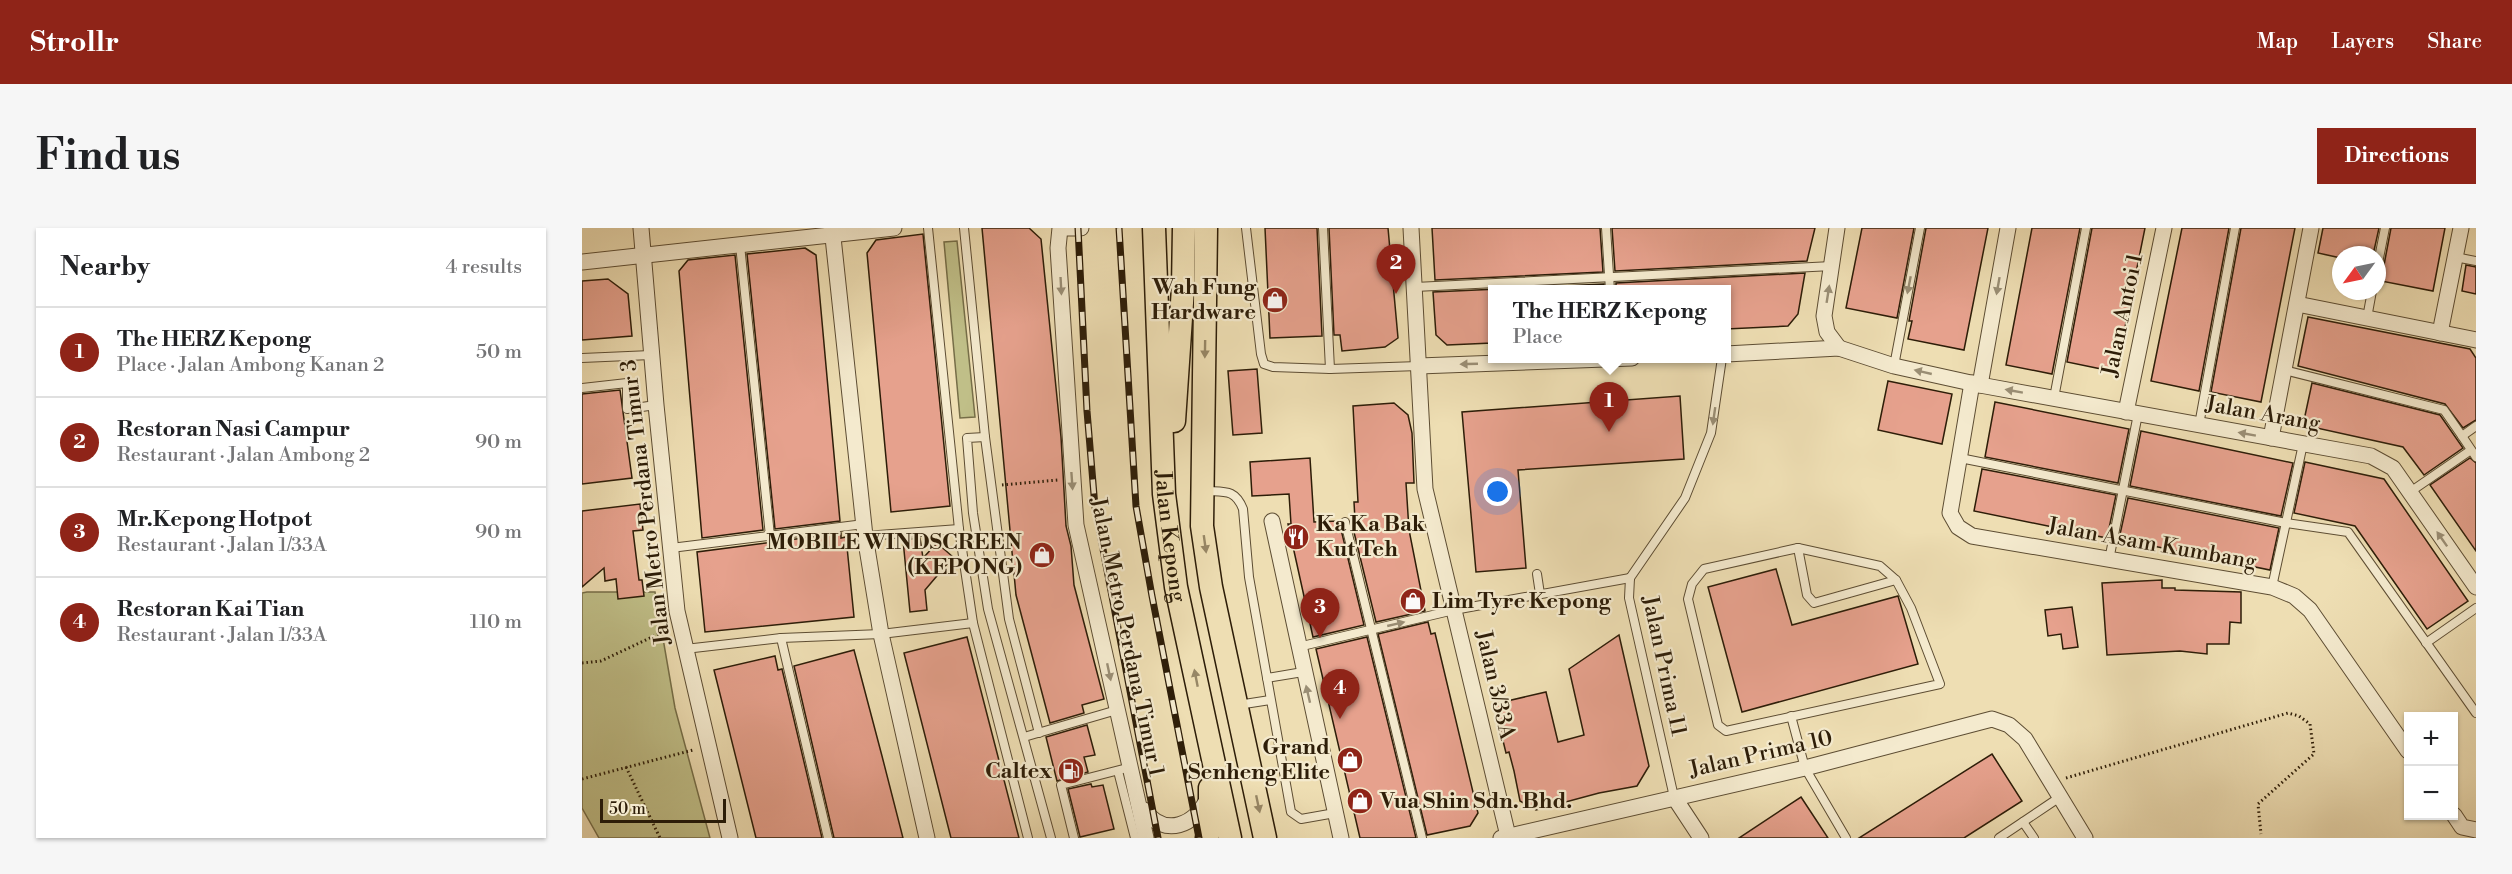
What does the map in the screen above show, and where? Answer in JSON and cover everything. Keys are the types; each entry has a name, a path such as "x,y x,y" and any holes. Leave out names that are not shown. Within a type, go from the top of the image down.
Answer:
{"main road":[{"name":"Jalan Kepong","path":"1154,228 1164,494 1176,587 1230,838"},
{"path":"1164,494 1174,418 1183,288 1184,228"},
{"name":"Jalan Kepong","path":"1206,228 1202,526 1211,586 1264,838"},
{"path":"1207,838 1210,828 1209,736"}],"street":[{"name":"Jalan Metro Perdana Timur 3","path":"641,228 651,355 680,624 730,838"},
{"path":"582,262 740,245 832,231 894,228"},
{"name":"Jalan Metro Perdana Timur 1","path":"1060,228 1058,248 1076,525 1117,710 1125,769 1139,799 1146,838"},
{"path":"1066,228 1081,228"},
{"name":"Jalan 3/33A","path":"1411,228 1425,489 1505,837"},
{"path":"1838,228 1824,316 1827,332 1839,348"},
{"name":"Jalan Asam Kumbang","path":"2008,228 1950,513 1958,528 1972,536 2272,587 2294,596 2310,610 2404,744"},
{"name":"Jalan Antoi 1","path":"2132,413 2164,228"},
{"path":"2271,438 2282,370 2311,228"},
{"path":"2440,333 2462,228"},
{"path":"832,231 865,530 881,634 927,838"},
{"path":"2296,304 2476,340"},
{"path":"1731,354 1839,348"},
{"name":"Jalan Arang","path":"1839,348 1894,366 1976,384 2371,456 2393,468 2476,586"},
{"path":"1419,366 1503,363"},
{"path":"1272,520 1341,838"},
{"name":"Jalan Prima 10","path":"1505,837 1534,835 1674,797 1805,768 1992,719 2009,725 2025,739 2051,782"},
{"path":"2051,782 2085,838"},
{"path":"1139,799 1151,823 1166,830 1180,828 1191,822 1202,810 1210,795"},
{"path":"1674,797 1701,838"},
{"path":"2457,820 2462,827 2476,830"}],"lane":[{"path":"928,228 960,529 973,623 1028,838"},
{"path":"964,228 991,486 1009,619 1039,733"},
{"path":"1246,228 1264,364 1273,367 1330,369 1419,366"},
{"path":"1323,228 1330,369"},
{"path":"1606,228 1610,285"},
{"path":"1894,366 1920,228"},
{"path":"2054,398 2086,228"},
{"path":"2199,425 2235,228"},
{"path":"2381,246 2385,228"},
{"path":"740,245 770,536"},
{"path":"2456,257 2476,261"},
{"path":"1415,287 1832,266"},
{"path":"2367,318 2371,300"},
{"path":"582,358 651,355"},
{"path":"1298,647 1454,610 1630,578 1685,498 1712,433 1721,363"},
{"path":"2282,370 2444,410 2474,453 2409,492"},
{"path":"582,388 627,383 627,409 656,405"},
{"path":"2109,560 2124,489 2132,413"},
{"path":"2462,436 2476,426"},
{"path":"986,437 967,438 973,513 988,609 1052,838"},
{"path":"2272,587 2303,444"},
{"path":"1960,458 2286,523 2349,532 2476,713"},
{"path":"1202,491 1229,492 1239,500 1243,509 1249,577 1291,812 1301,819 1335,813"},
{"path":"1345,522 1422,838"},
{"path":"671,548 770,536 865,530 960,529"},
{"path":"1797,548 1807,595 1814,603 1896,580"},
{"path":"1797,548 1880,566 1896,580 1911,608 1940,684 1726,731 1721,729 1718,725 1688,599 1692,584 1704,568 1797,548"},
{"path":"1537,574 1540,594"},
{"name":"Jalan Prima 11","path":"1630,578 1629,598 1674,797"},
{"path":"2426,643 2476,609"},
{"path":"685,649 781,638 881,634 973,623"},
{"path":"781,638 828,838"},
{"path":"1267,678 1304,672"},
{"path":"1237,705 1270,700"},
{"path":"1024,737 1117,710"},
{"path":"1791,716 1805,768 1846,838"},
{"path":"1074,838 1061,785 1125,769 1135,838"},
{"path":"1999,838 2060,797"},
{"path":"2023,822 2034,838"}],"path":[{"path":"991,486 1072,478"},
{"path":"582,663 601,661 680,624"},
{"path":"2051,782 2288,713 2299,716 2310,724 2314,754 2258,804 2261,834"},
{"path":"582,779 707,746"},
{"path":"626,767 660,838"}],"shaded area":[{"path":"957,241 975,417 960,418 944,242"},
{"path":"655,592 675,708 710,838 599,838 582,808 582,593"}],"building":[{"path":"982,228 1029,228 1041,239 1061,437 1066,526 1071,546 1074,585 1104,699 1082,705 1084,713 1050,723 1016,595"},
{"path":"1265,228 1317,228 1322,336 1270,338"},
{"path":"1329,228 1388,228 1398,338 1385,347 1342,351 1340,335 1334,335"},
{"path":"1432,228 1600,228 1603,272 1435,280"},
{"path":"1612,228 1815,228 1807,261 1615,271"},
{"path":"1862,228 1914,228 1897,318 1846,308"},
{"path":"1926,228 1988,228 1964,350 1908,339 1912,321 1909,321"},
{"path":"2032,228 2080,228 2052,374 2006,365"},
{"path":"2092,228 2145,228 2116,372 2067,362"},
{"path":"2182,228 2229,228 2199,391 2151,381"},
{"path":"2241,228 2295,228 2261,402 2211,392"},
{"path":"2323,228 2379,228 2375,246 2332,246 2332,256 2318,253"},
{"path":"2391,228 2445,228 2433,291 2386,282 2386,254"},
{"path":"923,234 950,506 891,512 867,253 876,240"},
{"path":"805,248 816,255 840,521 775,529 747,254"},
{"path":"735,255 763,530 702,538 679,271 688,260"},
{"path":"2466,265 2476,267 2476,294 2462,291"},
{"path":"1805,273 1798,314 1788,326 1731,329 1731,285 1616,285 1616,283"},
{"path":"608,279 628,294 632,336 582,340 582,281"},
{"path":"1488,289 1488,343 1447,345 1436,335 1433,292"},
{"path":"2308,317 2470,349 2476,358 2476,420 2463,428 2445,404 2298,366"},
{"path":"1257,369 1262,433 1233,435 1228,371"},
{"path":"1888,381 1952,394 1942,444 1878,430"},
{"path":"2312,383 2440,415 2463,448 2424,475 2403,447 2303,425"},
{"path":"620,390 632,478 582,484 582,394"},
{"path":"1680,396 1684,459 1518,470 1526,568 1476,572 1462,412"},
{"path":"1995,402 2129,429 2118,483 1985,457"},
{"path":"1394,403 1408,415 1412,433 1414,483 1406,483 1409,530 1425,611 1376,622 1351,520 1355,520 1354,502 1358,502 1353,406"},
{"path":"2141,431 2293,463 2281,516 2130,486"},
{"path":"1310,458 1314,522 1339,521 1364,625 1313,637 1288,524 1291,524 1289,494 1252,496 1250,462"},
{"path":"2470,458 2476,463 2476,551 2430,485"},
{"path":"2305,462 2384,479 2468,601 2427,629 2355,526 2294,513"},
{"path":"1982,469 2116,495 2107,538 1974,511"},
{"path":"2128,498 2279,528 2270,570 2119,539"},
{"path":"640,504 643,530 633,531 639,580 642,580 644,596 618,599 616,579 605,581 604,568 582,587 582,511"},
{"path":"841,533 841,538 846,537 854,617 705,632 697,552"},
{"path":"920,538 923,558 937,543 953,557 925,590 927,610 910,612 903,540"},
{"path":"1776,569 1792,625 1898,596 1918,664 1742,712 1708,587"},
{"path":"2162,580 2162,588 2175,588 2175,590 2241,592 2241,623 2230,622 2229,644 2207,644 2207,654 2180,651 2107,655 2102,583"},
{"path":"2072,607 2078,647 2063,649 2061,634 2048,636 2045,610"},
{"path":"1428,622 1431,634 1435,633 1478,813 1470,826 1427,835 1378,634"},
{"path":"1619,635 1649,766 1637,786 1599,793 1536,810 1520,801 1509,752 1506,753 1494,704 1546,692 1558,742 1584,735 1569,669"},
{"path":"967,637 1019,838 951,838 904,653"},
{"path":"1367,637 1416,838 1360,838 1316,649"},
{"path":"854,650 903,838 834,838 794,666"},
{"path":"775,656 778,670 782,669 822,838 756,838 714,670"},
{"path":"1087,725 1095,755 1084,757 1088,772 1057,781 1046,737"},
{"path":"1992,754 2022,801 1964,838 1859,838"},
{"path":"1091,784 1092,787 1103,785 1114,829 1080,837 1068,789"},
{"path":"1801,797 1828,838 1739,838"}],"railway":[{"path":"1078,228 1087,411 1095,507 1158,838"},
{"path":"1119,228 1136,506 1199,838"}],"place":[{"name":"Restoran Nasi Campur","path":"1396,294"},
{"name":"Wah Fung Hardware","path":"1275,300"},
{"name":"The HERZ Kepong","path":"1609,432"},
{"name":"Ka Ka Bak Kut Teh","path":"1296,537"},
{"name":"MOBILE WINDSCREEN (KEPONG)","path":"1042,555"},
{"name":"Lim Tyre Kepong","path":"1413,601"},
{"name":"Mr.Kepong Hotpot","path":"1320,638"},
{"name":"Restoran Kai Tian","path":"1340,719"},
{"name":"Grand Senheng Elite","path":"1350,760"},
{"name":"Caltex","path":"1071,771"},
{"name":"Vua Shin Sdn. Bhd.","path":"1360,801"}]}
